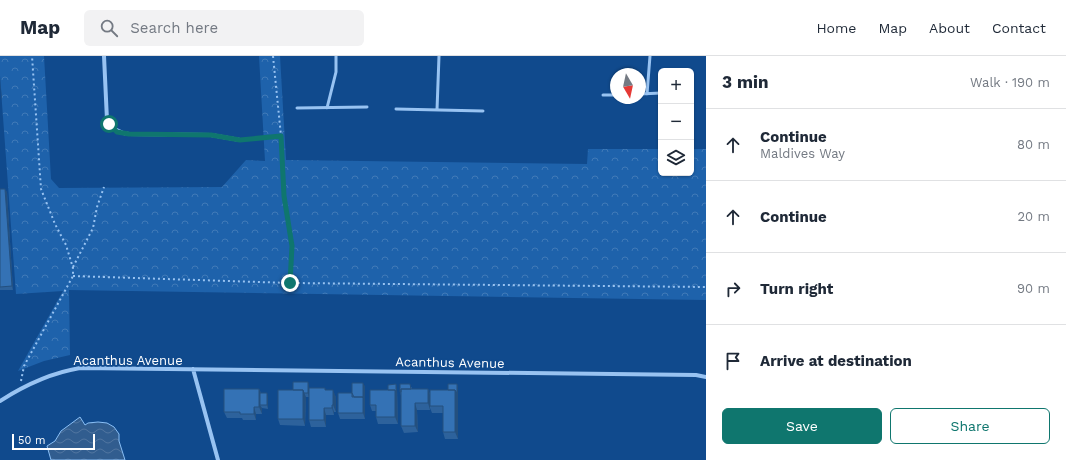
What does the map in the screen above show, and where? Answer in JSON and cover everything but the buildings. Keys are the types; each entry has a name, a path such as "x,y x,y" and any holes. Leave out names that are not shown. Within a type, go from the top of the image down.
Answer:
{"street":[{"path":"104,56 108,120 109,124 117,132 129,134 215,135 240,140"},
{"name":"Acanthus Avenue","path":"0,401 20,388 50,374 70,370 100,368 696,375 706,377"},
{"name":"Acanthus Avenue","path":"192,369 218,460"}],"lane":[{"path":"327,108 336,72 336,56"},
{"path":"437,110 439,56"},
{"path":"650,56 647,94 658,94"},
{"path":"603,95 610,95"},
{"path":"297,108 367,107"},
{"path":"396,109 483,111"}],"path":[{"path":"22,372 73,276 66,245 54,224 41,189 32,56"},
{"path":"273,56 281,136 284,196 292,246 290,283"},
{"path":"240,140 281,136"},
{"path":"72,268 94,228 97,207 104,187"},
{"path":"73,276 290,283 706,287"}],"green space":[{"path":"0,56 44,56 51,179 59,188 222,187 246,160 265,161 259,56 280,56 286,160 587,164 588,149 658,149 658,176 694,176 694,149 706,149 706,300 69,290 70,355 44,361 18,371 63,291 16,294 0,76"}],"water":[{"path":"80,417 85,425 88,423 98,422 107,423 114,427 119,434 119,441 125,460 51,460 47,446 55,441 61,431"}],"route":[{"path":"109,124 117,132 123,134 211,135 240,140 281,136 284,196 292,246 290,283"}]}
